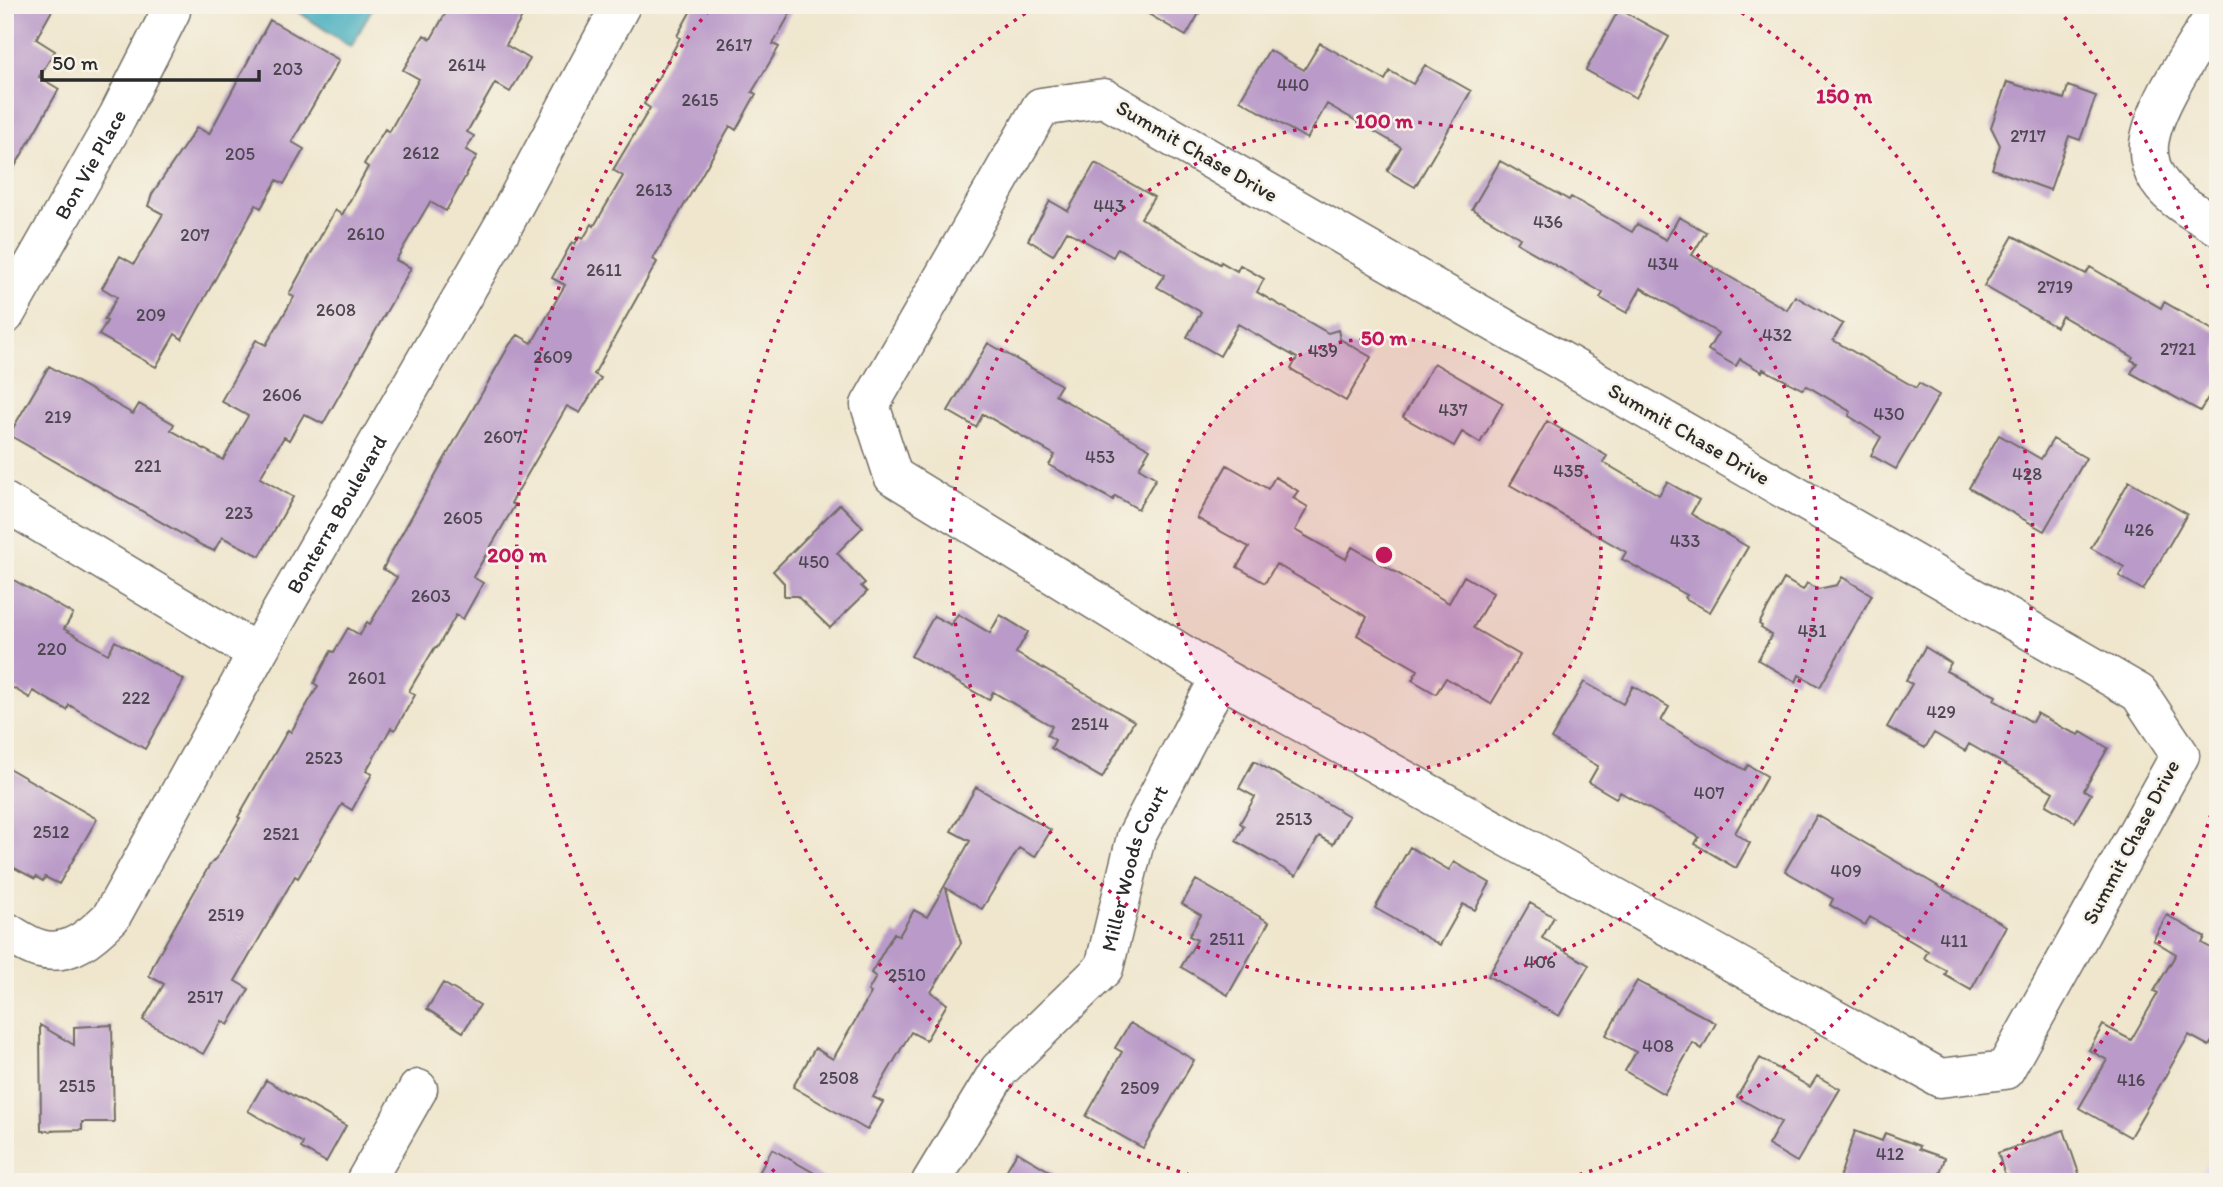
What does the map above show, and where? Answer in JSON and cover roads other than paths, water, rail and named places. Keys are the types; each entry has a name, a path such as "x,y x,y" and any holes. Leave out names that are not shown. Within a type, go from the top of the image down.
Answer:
{"street":[{"name":"Bonterra Boulevard","path":"5,931 40,949 68,950 92,936 111,917 257,653 503,226 621,5"},
{"path":"2218,9 2165,98 2153,126 2149,145 2150,163 2158,180 2170,194 2218,226"},
{"name":"Bon Vie Place","path":"5,315 118,116 171,11"},
{"name":"Summit Chase Drive","path":"1104,98 2139,693 2180,755 2005,1070 1940,1078 1220,677 893,476 870,405 1041,107 1104,98"},
{"path":"5,502 257,653"},
{"name":"Miller Woods Court","path":"931,1182 999,1070 1104,968 1136,837 1220,677"},
{"path":"365,1182 418,1089"}],"water":[{"path":"288,5 374,5 351,47"}]}
